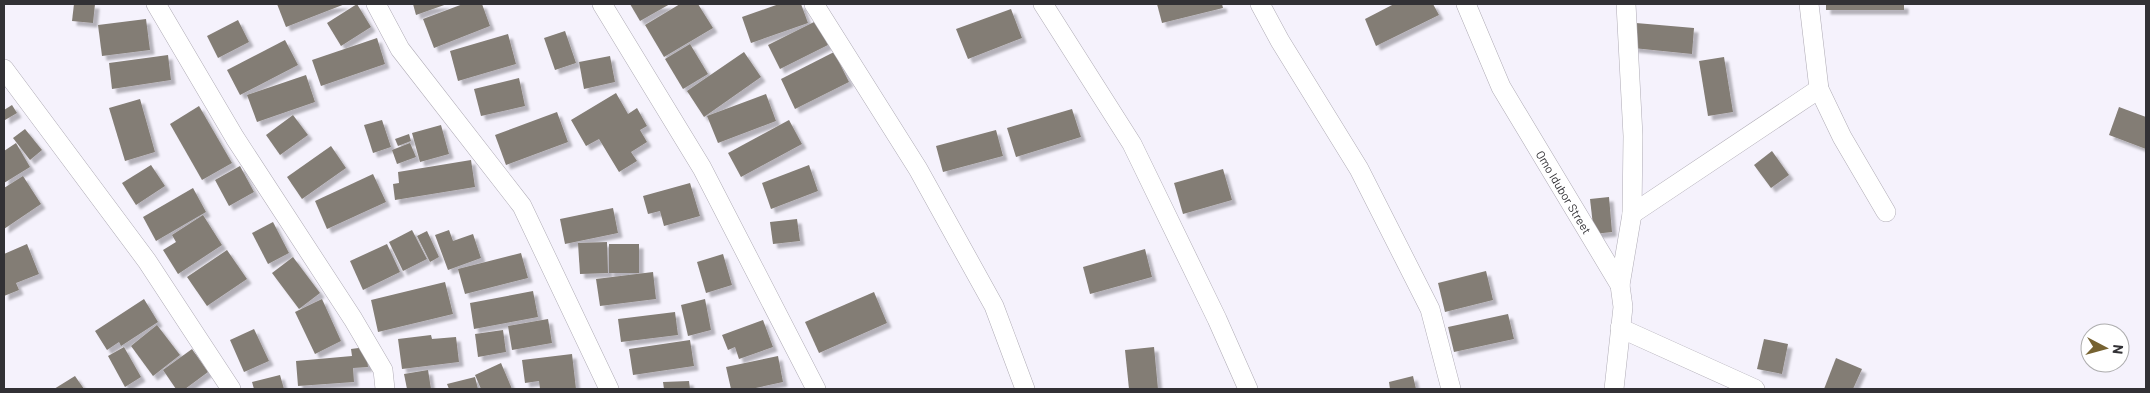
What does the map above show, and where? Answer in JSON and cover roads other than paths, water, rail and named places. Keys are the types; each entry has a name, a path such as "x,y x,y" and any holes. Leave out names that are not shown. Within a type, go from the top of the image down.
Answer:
{"street":[{"path":"156,4 235,138 358,328 383,370 385,389"},
{"path":"376,4 400,49 522,206 608,389"},
{"path":"602,4 702,168 816,389"},
{"path":"814,4 918,169 994,306 1025,389"},
{"path":"1043,4 1132,144 1217,319 1248,389"},
{"path":"1260,4 1280,41 1359,169 1430,309 1451,389"},
{"name":"Omo Idubor Street","path":"1466,4 1500,88 1620,285 1623,306 1614,389"},
{"path":"1620,285 1632,214 1633,136 1626,4"},
{"path":"1809,4 1820,89 1842,137 1886,212"},
{"path":"4,69 147,261 231,389"},
{"path":"1632,214 1820,89"},
{"path":"1620,328 1755,389"}]}
